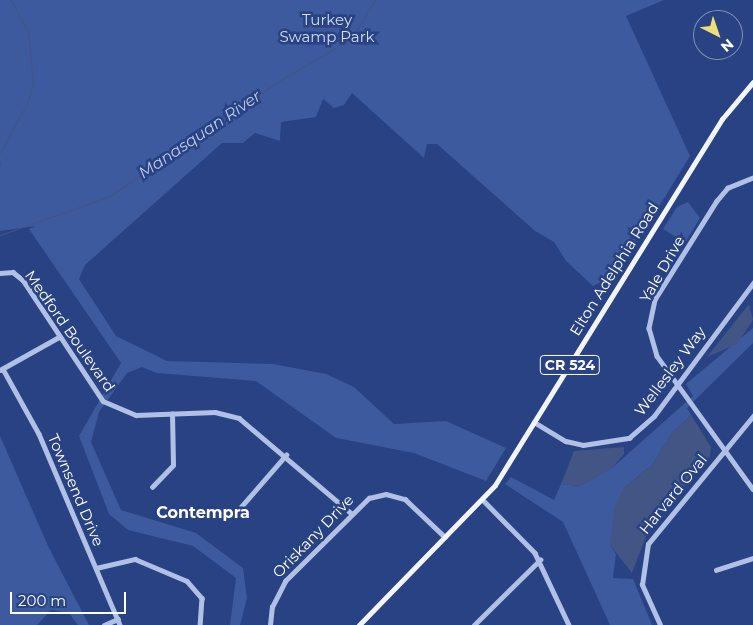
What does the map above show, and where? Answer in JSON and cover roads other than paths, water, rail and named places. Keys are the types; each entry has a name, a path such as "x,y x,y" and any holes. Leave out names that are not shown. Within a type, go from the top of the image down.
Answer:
{"main road":[{"name":"Elton Adelphia Road","path":"358,625 483,500 534,422 722,119 753,82"}],"street":[{"name":"Yale Drive","path":"753,178 728,188 717,201 652,309 652,346 724,451 753,489"},
{"name":"Medford Boulevard","path":"0,273 20,276 59,338 105,402 132,414 235,416 286,455 351,513"},
{"name":"Wellesley Way","path":"534,422 566,441 598,446 617,443 639,431 753,283"},
{"path":"2,370 59,338"},
{"name":"Townsend Drive","path":"2,370 39,434 120,625"},
{"path":"152,486 173,465 172,414"},
{"name":"Harvard Oval","path":"660,625 643,593 645,551 658,527 753,416"},
{"path":"233,516 286,455"},
{"name":"Oriskany Drive","path":"270,625 272,607 285,581 351,513 369,498 394,495 411,504 445,537"},
{"path":"483,500 540,560 569,625"},
{"path":"716,570 753,558"},
{"path":"96,568 135,559 188,581 202,598 200,625"},
{"path":"474,625 540,560"},
{"path":"104,625 118,619"}],"waterway":[{"path":"11,0 28,32 33,83 27,104"},
{"name":"Manasquan River","path":"0,235 110,196 279,81 351,39 375,0"},
{"path":"0,153 25,107"}],"district":[{"name":"Contempra","path":"203,513"}],"park label":[{"name":"Turkey Swamp Park","path":"327,28"}]}
